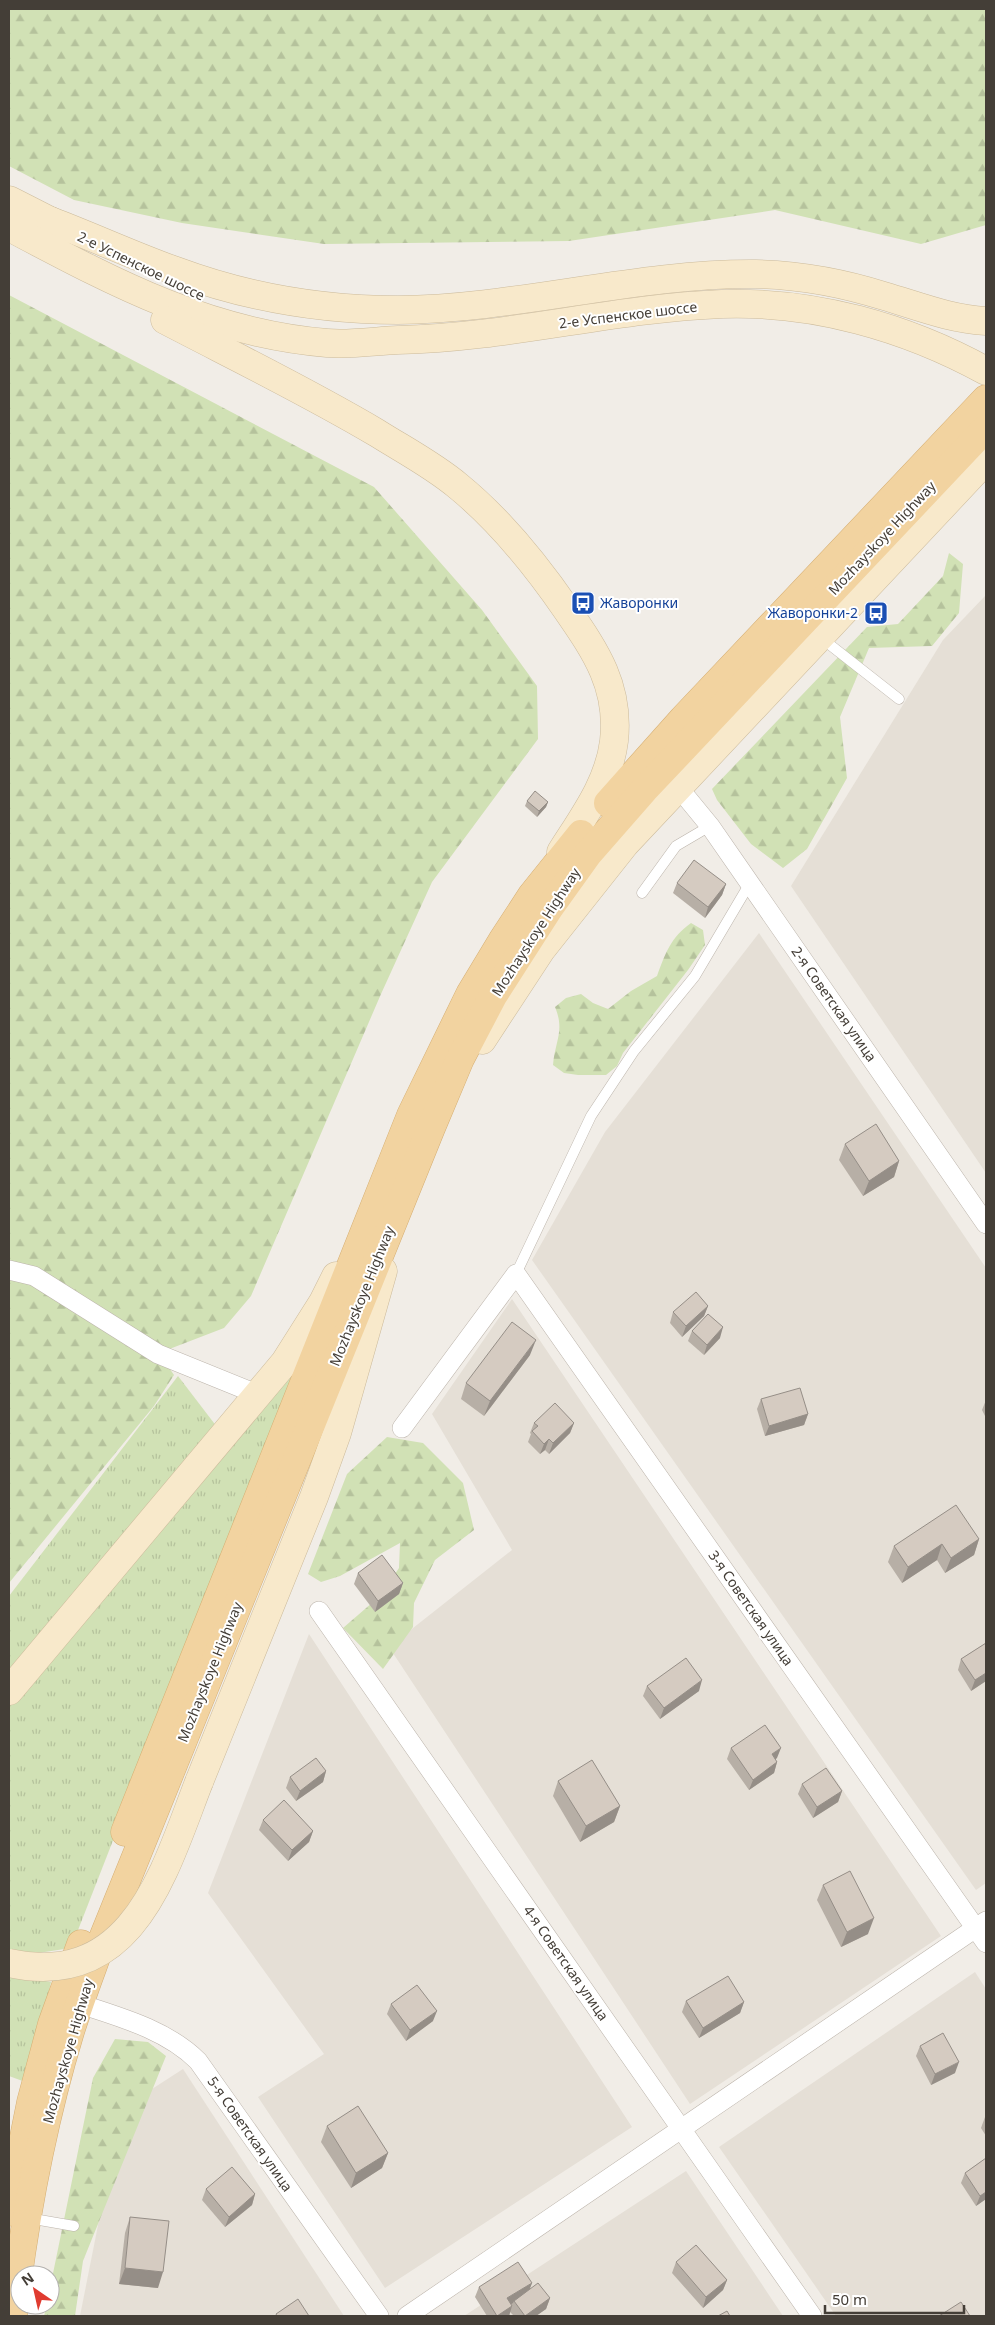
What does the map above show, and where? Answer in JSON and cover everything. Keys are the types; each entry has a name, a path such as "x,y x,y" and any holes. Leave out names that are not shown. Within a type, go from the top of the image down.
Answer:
{"main road":[{"name":"2-е Успенское шоссе","path":"9,200 45,232"},
{"name":"2-е Успенское шоссе","path":"9,227 45,232 121,259 208,299 263,315 396,340 437,340 669,309 722,304 762,305 813,310 859,320 929,343 986,371"},
{"path":"45,232 213,283 294,302 341,307 397,310 443,308 700,275 759,274 803,278 849,287 883,295 939,314 965,320 986,321"},
{"path":"45,232 114,294 330,405 409,452 449,479 492,517 522,549 550,586 595,650 608,677 613,708 614,740 610,763 587,811 532,896"},
{"name":"Mozhayskoye Highway","path":"18,2215 80,2004 103,1938 396,1183 433,1067 470,994 532,896 629,778 986,399"},
{"name":"Mozhayskoye Highway","path":"13,2316 21,2248 18,2215 31,2102 52,2024 85,1933 396,1183 431,1128 460,1059 493,996 550,907 588,854 650,783 986,428"},
{"path":"431,1128 512,992 541,950 625,844 986,460"},
{"path":"963,485 986,472"},
{"path":"9,1691 285,1362 324,1302 396,1183"},
{"path":"9,1963 36,1968 59,1966 82,1960 106,1948 128,1930 147,1904 164,1872 314,1497 337,1433 396,1183"}],"street":[{"name":"2-я Советская улица","path":"678,787 710,826 986,1224"},
{"path":"9,1270 34,1276 158,1354 259,1395"},
{"path":"402,1428 516,1274"},
{"name":"3-я Советская улица","path":"516,1274 983,1931"},
{"name":"4-я Советская улица","path":"319,1611 812,2316"},
{"path":"407,2316 682,2129 983,1931"},
{"name":"5-я Советская улица","path":"80,2004 124,2018 184,2047 198,2061 379,2316"}],"lane":[{"path":"820,637 899,699"},
{"path":"642,893 676,846 710,826"},
{"path":"516,1274 591,1116 634,1051 695,976 750,883"},
{"path":"18,2215 74,2226"}],"shaded area":[{"path":"986,595 986,1173 791,886 943,640"},
{"path":"759,933 986,1268 986,1883 976,1890 532,1260 605,1132"},
{"path":"512,1299 941,1936 690,2104 389,1647 512,1550 432,1414"},
{"path":"309,1634 632,2127 385,2288 258,2097 324,2054 208,1893"},
{"path":"975,1972 986,1989 986,2316 836,2316 719,2147"},
{"path":"183,2069 344,2316 80,2316 121,2109"},
{"path":"686,2171 783,2316 464,2316"}],"green space":[{"path":"9,9 986,9 986,225 921,244 775,210 569,241 324,244 182,223 74,200 9,166"},
{"path":"9,295 374,487 482,610 537,686 538,739 432,882 381,994 251,1296 224,1328 159,1353 174,1375 154,1406 9,1583"},
{"path":"949,553 963,564 959,613 932,646 869,648 840,717 847,778 807,849 783,868 751,844 717,800 712,789 867,627 898,624 943,576"},
{"path":"691,923 703,930 705,945 688,970 623,1053 617,1066 606,1075 578,1075 564,1073 553,1065 559,1030 558,1015 555,1007 566,998 581,994 593,1003 608,1009 631,991 657,976 666,953 674,940"},
{"path":"307,1344 71,1948 25,1955 9,1950 9,1703"},
{"path":"178,1376 217,1427 9,1674 9,1596"},
{"path":"387,1437 423,1443 463,1483 474,1530 435,1560 414,1603 413,1627 383,1669 343,1628 380,1596 399,1568 400,1543 340,1576 321,1582 308,1574 347,1474"},
{"path":"9,1974 51,1982 28,2083 9,2076"},
{"path":"115,2039 148,2042 166,2056 83,2261 75,2316 44,2316 60,2315 60,2265 55,2265 93,2078"}],"building":[{"path":"535,791 548,802 539,811 527,801"},
{"path":"694,860 726,884 708,907 677,883"},
{"path":"876,1124 899,1161 869,1181 845,1144"},
{"path":"696,1292 708,1306 686,1326 673,1312"},
{"path":"708,1314 723,1327 707,1345 692,1331"},
{"path":"512,1322 536,1340 490,1401 466,1383"},
{"path":"800,1388 808,1414 769,1426 761,1399"},
{"path":"555,1403 574,1423 553,1443 549,1439 544,1444 532,1431 538,1426 534,1423"},
{"path":"956,1505 979,1539 951,1558 942,1544 908,1567 894,1546"},
{"path":"382,1555 403,1583 378,1601 358,1573"},
{"path":"986,1643 986,1673 975,1680 961,1659"},
{"path":"686,1658 702,1680 664,1708 647,1686"},
{"path":"765,1725 781,1748 772,1754 777,1762 753,1780 731,1748"},
{"path":"316,1758 326,1771 300,1791 290,1777"},
{"path":"592,1760 620,1806 586,1826 558,1781"},
{"path":"826,1768 842,1791 817,1807 802,1784"},
{"path":"284,1800 313,1831 292,1850 263,1820"},
{"path":"850,1871 874,1918 847,1932 823,1885"},
{"path":"728,1976 744,2002 703,2028 686,2001"},
{"path":"417,1985 437,2011 410,2030 391,2004"},
{"path":"943,2033 959,2062 935,2074 920,2046"},
{"path":"358,2106 388,2153 356,2173 327,2126"},
{"path":"986,2158 986,2192 980,2196 965,2173"},
{"path":"232,2167 255,2194 229,2217 206,2189"},
{"path":"130,2217 169,2221 163,2272 125,2268"},
{"path":"696,2245 727,2280 706,2297 676,2262"},
{"path":"518,2262 532,2283 507,2298 512,2306 497,2316 479,2287"},
{"path":"538,2283 550,2298 525,2316 514,2301"},
{"path":"298,2299 309,2316 277,2316 276,2314"},
{"path":"961,2302 970,2316 939,2316"},
{"path":"727,2311 730,2316 718,2316"}],"place":[{"name":"Жаворонки","path":"583,603"},
{"name":"Жаворонки-2","path":"876,613"}]}
